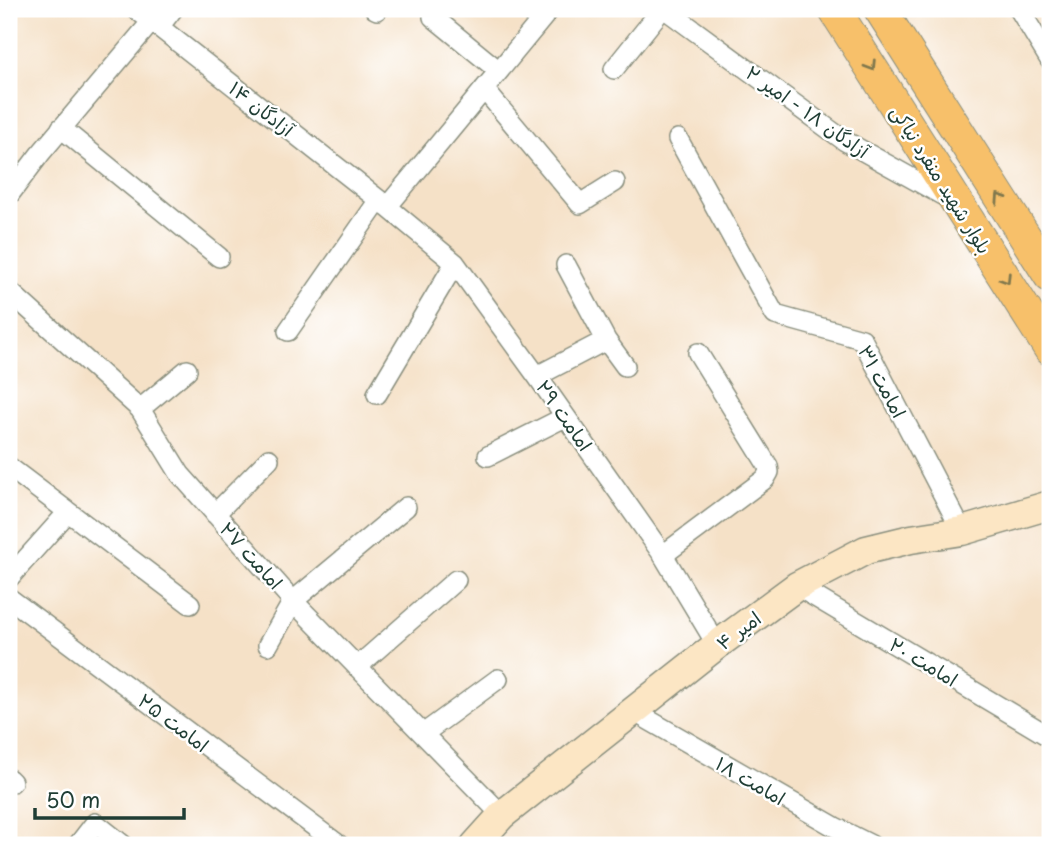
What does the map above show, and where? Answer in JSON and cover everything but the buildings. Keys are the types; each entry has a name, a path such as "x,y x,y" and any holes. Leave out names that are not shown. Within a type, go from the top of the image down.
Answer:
{"main road":[{"name":"بلوار شهید منفرد نیاکی","path":"834,9 1050,349"},
{"name":"بلوار شهید منفرد نیاکی","path":"880,9 1050,276"}],"street":[{"name":"آزادگان ۱۴","path":"136,9 383,204"},
{"path":"12,184 155,24 173,9"},
{"path":"288,331 383,204 550,9"},
{"path":"614,69 663,9"},
{"name":"آزادگان ۱۸ - امیر ۲","path":"663,9 845,141 958,204"},
{"path":"1018,9 1050,60"},
{"path":"433,17 499,71"},
{"path":"484,89 580,204 615,182"},
{"path":"61,128 219,257"},
{"name":"امامت ۳۱","path":"678,139 775,315 862,339 962,531"},
{"name":"امامت ۲۹","path":"383,204 455,263 663,555 717,645"},
{"path":"377,394 455,263"},
{"path":"566,265 606,340 625,366"},
{"name":"امامت ۲۷","path":"9,291 140,409 180,474 293,601 423,734 491,835"},
{"path":"537,376 606,340"},
{"path":"663,555 765,479 769,472 768,466 698,353"},
{"path":"140,409 187,370"},
{"path":"488,456 565,417"},
{"path":"215,514 269,459"},
{"path":"9,467 190,604"},
{"name":"امیر ۴","path":"491,835 633,712 797,586 866,550 962,531 1050,505"},
{"path":"268,645 293,601 406,507"},
{"path":"9,578 68,512"},
{"path":"357,667 456,580"},
{"name":"امامت ۲۰","path":"797,586 1050,737"},
{"name":"امامت ۲۵","path":"9,598 339,845"},
{"path":"423,734 498,679"},
{"name":"امامت ۱۸","path":"633,712 871,845"},
{"path":"78,845 95,823 123,845"}]}
